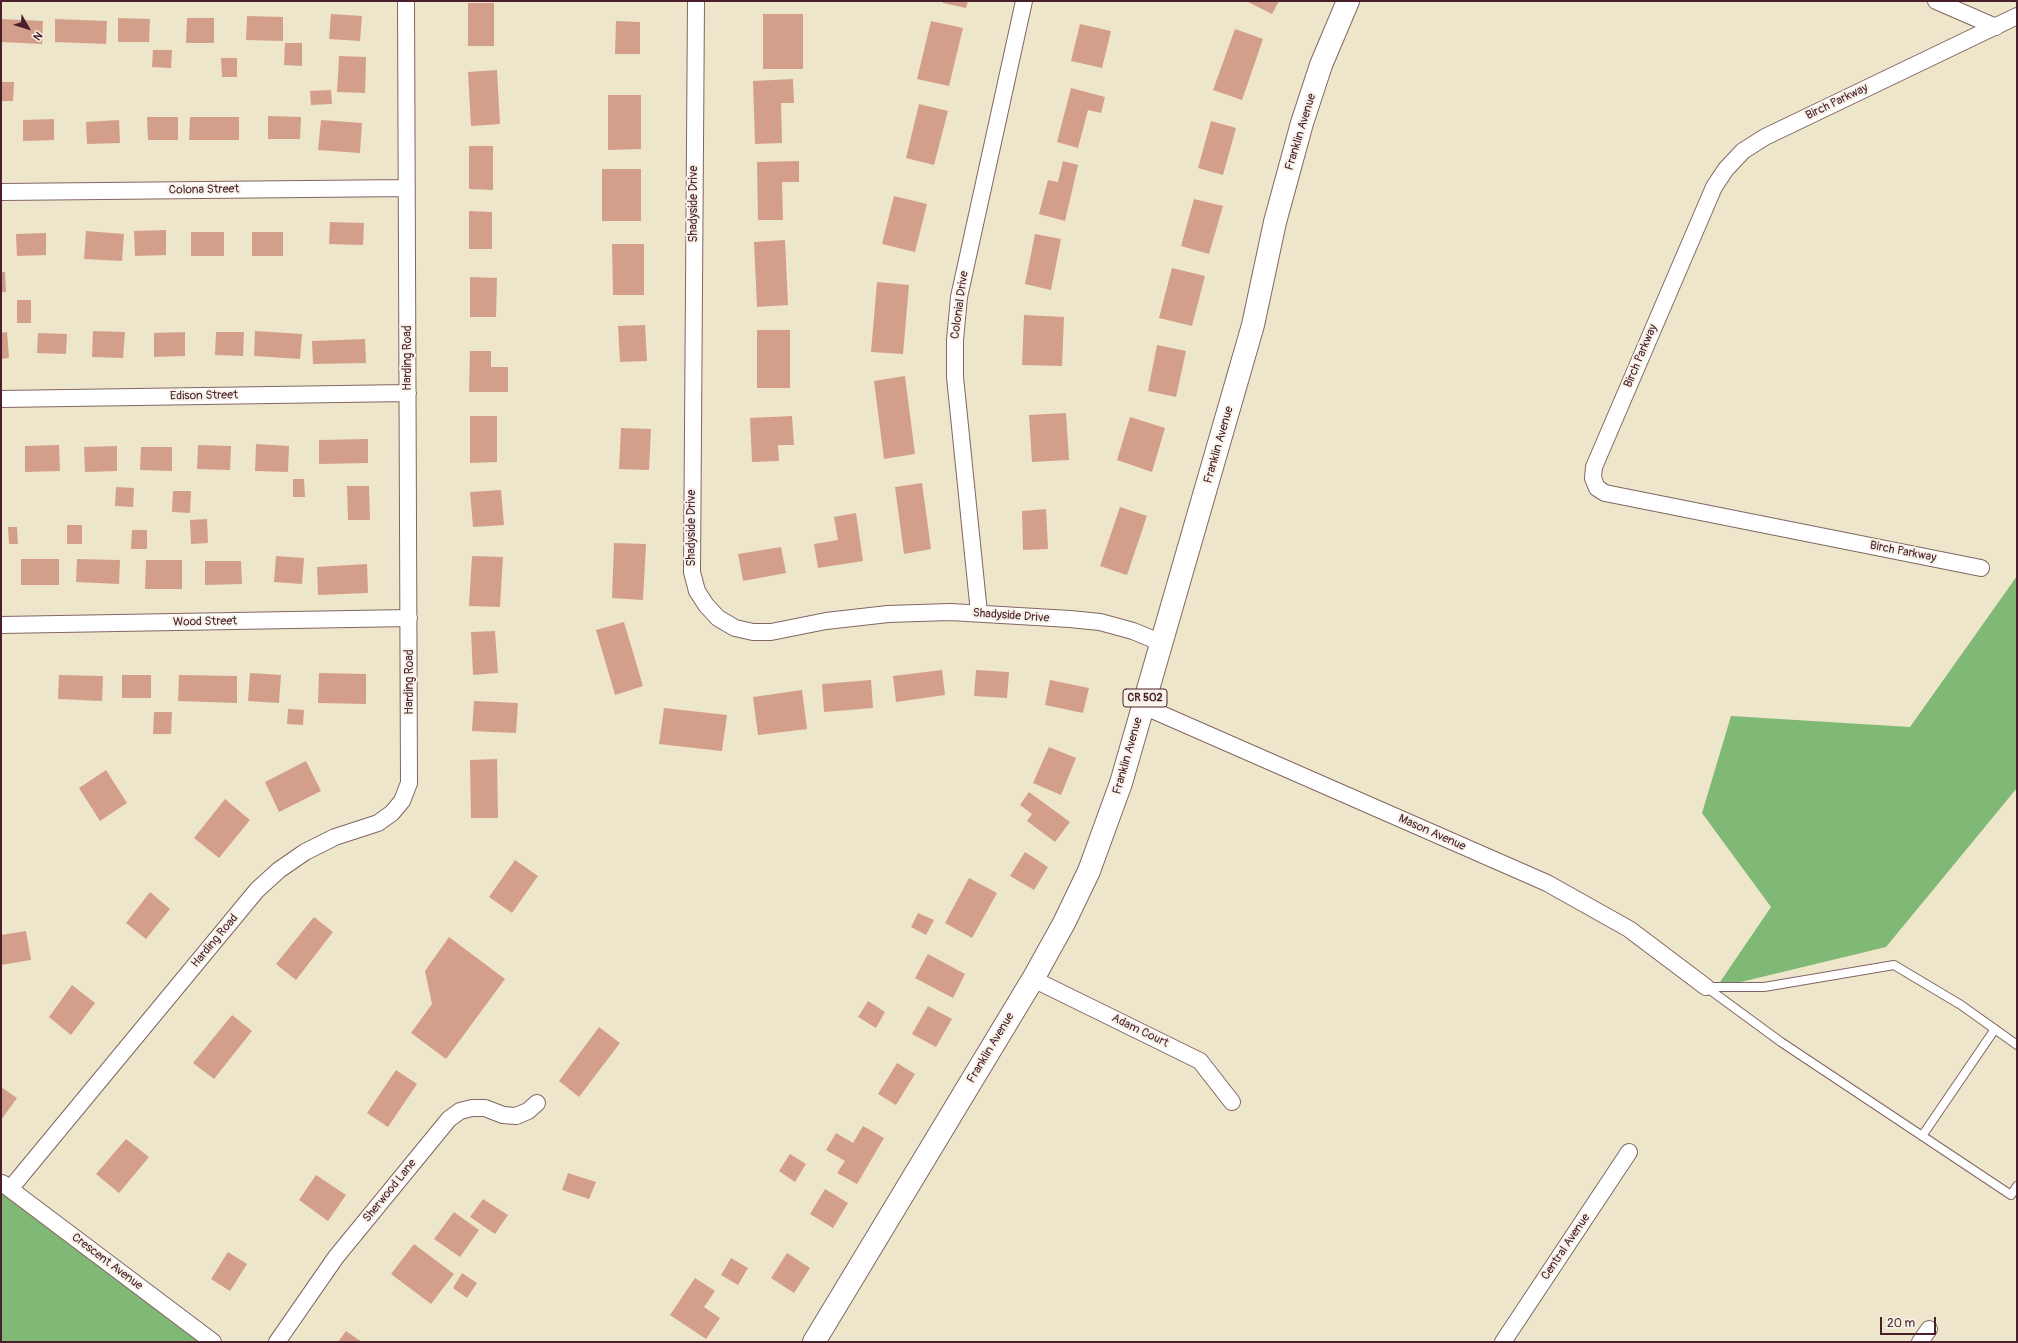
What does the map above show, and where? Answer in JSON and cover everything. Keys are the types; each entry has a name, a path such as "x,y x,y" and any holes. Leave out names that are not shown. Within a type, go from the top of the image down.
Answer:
{"main road":[{"name":"Franklin Avenue","path":"814,1342 1033,979 1064,923 1089,871 1109,818 1162,643 1253,325 1275,222 1302,123 1321,65 1348,1"}],"street":[{"name":"Harding Road","path":"6,1186 257,890 279,870 305,852 335,837 378,823 392,813 402,801 410,775 406,1"},
{"name":"Shadyside Drive","path":"696,1 692,572 697,591 706,605 718,618 735,628 753,632 771,632 826,621 888,614 979,613 1100,622 1133,631 1162,643"},
{"name":"Colonial Drive","path":"979,613 955,377 955,340 959,296 1024,1"},
{"path":"1936,1 1996,26"},
{"name":"Birch Parkway","path":"1981,568 1604,493 1597,488 1593,478 1594,467 1707,202 1726,169 1743,152 1765,136 2017,16"},
{"name":"Colona Street","path":"1,192 407,188"},
{"name":"Edison Street","path":"1,399 408,393"},
{"name":"Wood Street","path":"1,625 409,618"},
{"name":"Mason Avenue","path":"1142,706 1547,883 1629,929 1706,988"},
{"name":"Adam Court","path":"1033,979 1200,1061 1232,1102"},
{"name":"Sherwood Lane","path":"277,1342 336,1257 449,1118 460,1111 472,1108 485,1108 503,1115 516,1116 528,1111 537,1103"},
{"name":"Central Avenue","path":"1503,1342 1630,1152"},
{"name":"Crescent Avenue","path":"6,1186 213,1342"},
{"path":"1920,1342 1929,1328"}],"lane":[{"path":"1706,988 1764,987 1827,975 1894,965 1961,1005 2017,1045"},
{"path":"1706,988 1781,1042 2011,1195 2017,1186"},
{"path":"1922,1136 1995,1029"}],"green space":[{"path":"2017,576 2017,788 1886,947 1716,988 1771,907 1702,813 1731,716 1910,727"},
{"path":"1,1175 218,1342 1,1342"}],"building":[{"path":"943,1 968,1 966,8 943,3"},
{"path":"1246,1 1279,1 1272,14"},
{"path":"468,3 494,3 494,46 468,46"},
{"path":"331,14 362,16 360,41 329,39"},
{"path":"763,14 803,14 803,69 763,69"},
{"path":"247,16 283,17 283,41 246,40"},
{"path":"118,18 150,19 149,42 118,42"},
{"path":"187,18 214,18 214,43 186,43"},
{"path":"1,19 43,21 42,44 1,42"},
{"path":"55,19 107,21 106,44 55,42"},
{"path":"616,21 640,22 640,54 615,54"},
{"path":"931,21 963,28 949,86 917,79"},
{"path":"1080,24 1111,31 1102,68 1071,61"},
{"path":"1235,29 1263,39 1242,100 1213,90"},
{"path":"285,43 302,43 302,66 284,65"},
{"path":"153,50 172,50 171,68 152,67"},
{"path":"339,56 366,57 365,93 337,92"},
{"path":"221,58 237,58 237,77 222,77"},
{"path":"497,70 500,124 471,126 468,72"},
{"path":"793,79 794,103 781,103 782,143 755,144 753,81"},
{"path":"1,82 14,82 13,101 1,101"},
{"path":"1071,88 1105,97 1101,113 1088,110 1078,148 1057,142"},
{"path":"331,90 332,104 311,105 310,91"},
{"path":"608,95 641,95 641,149 608,150"},
{"path":"919,104 948,111 934,165 906,158"},
{"path":"268,116 301,117 300,139 268,139"},
{"path":"147,117 178,117 178,140 148,140"},
{"path":"190,117 239,117 239,140 189,140"},
{"path":"54,119 54,140 23,141 23,120"},
{"path":"119,120 120,143 87,144 86,122"},
{"path":"321,120 362,123 360,153 318,150"},
{"path":"1211,121 1236,128 1223,175 1198,168"},
{"path":"469,146 493,146 493,190 469,189"},
{"path":"799,161 799,182 782,182 783,220 758,220 757,162"},
{"path":"1063,161 1078,165 1065,221 1039,214 1048,180 1058,182"},
{"path":"602,169 641,169 641,221 602,221"},
{"path":"894,196 927,204 915,252 882,244"},
{"path":"1194,199 1223,206 1209,254 1181,246"},
{"path":"469,211 492,212 492,249 469,249"},
{"path":"330,222 364,223 363,245 329,244"},
{"path":"166,230 166,255 135,256 134,231"},
{"path":"86,231 124,234 122,261 84,259"},
{"path":"191,232 224,232 224,256 191,256"},
{"path":"252,232 283,232 283,256 252,256"},
{"path":"46,233 46,255 17,256 16,234"},
{"path":"1035,234 1061,239 1051,290 1025,284"},
{"path":"785,240 788,305 757,307 754,242"},
{"path":"612,244 644,244 644,295 613,295"},
{"path":"1172,268 1205,276 1192,326 1159,318"},
{"path":"1,272 5,272 6,292 1,292"},
{"path":"470,277 497,278 496,317 470,317"},
{"path":"877,282 909,285 903,354 871,352"},
{"path":"17,300 31,300 31,323 17,323"},
{"path":"1024,315 1064,317 1062,366 1022,365"},
{"path":"645,325 647,361 620,362 618,326"},
{"path":"757,330 790,330 790,388 757,388"},
{"path":"93,331 125,332 123,358 92,357"},
{"path":"255,331 302,334 300,359 254,356"},
{"path":"7,332 9,358 1,359 1,333"},
{"path":"185,332 185,356 154,357 154,333"},
{"path":"216,332 244,332 243,356 215,355"},
{"path":"38,333 67,334 66,354 37,353"},
{"path":"365,339 366,363 313,364 312,341"},
{"path":"1157,345 1186,351 1176,397 1148,391"},
{"path":"470,351 491,351 491,367 508,367 508,392 469,392"},
{"path":"905,376 915,454 884,459 874,381"},
{"path":"1066,413 1069,460 1032,462 1029,415"},
{"path":"470,416 497,416 497,462 470,463"},
{"path":"792,416 794,445 778,445 779,461 752,462 750,418"},
{"path":"1130,417 1165,428 1152,472 1117,460"},
{"path":"621,428 651,429 649,470 619,469"},
{"path":"368,439 368,463 319,464 319,440"},
{"path":"256,444 289,446 288,472 255,471"},
{"path":"59,445 60,471 25,472 25,446"},
{"path":"198,445 231,446 230,470 197,469"},
{"path":"117,446 117,471 85,472 84,447"},
{"path":"141,447 172,447 172,471 140,470"},
{"path":"293,479 304,479 305,497 293,497"},
{"path":"922,483 931,549 904,554 895,487"},
{"path":"347,486 369,486 370,520 348,520"},
{"path":"116,487 134,488 133,507 115,506"},
{"path":"501,490 504,525 473,527 470,492"},
{"path":"173,491 191,491 190,513 172,512"},
{"path":"1120,507 1147,516 1127,575 1100,566"},
{"path":"1046,509 1048,549 1023,550 1022,511"},
{"path":"856,513 863,561 818,568 814,544 838,540 834,517"},
{"path":"207,519 208,543 191,544 190,520"},
{"path":"67,525 82,525 82,544 67,544"},
{"path":"8,527 17,527 18,544 9,544"},
{"path":"132,530 147,530 147,549 131,549"},
{"path":"614,543 646,544 643,600 612,598"},
{"path":"781,547 786,573 743,581 738,554"},
{"path":"276,556 304,558 302,584 274,582"},
{"path":"472,556 503,557 500,607 469,606"},
{"path":"21,559 59,559 59,585 21,585"},
{"path":"77,559 120,560 119,584 76,582"},
{"path":"146,560 182,560 182,589 145,589"},
{"path":"205,561 241,561 242,584 205,585"},
{"path":"367,564 368,593 318,595 317,567"},
{"path":"624,622 643,686 615,695 596,630"},
{"path":"495,631 498,673 473,675 471,632"},
{"path":"942,670 945,695 896,702 893,676"},
{"path":"976,670 1009,672 1007,698 974,696"},
{"path":"250,673 281,675 279,703 248,701"},
{"path":"319,673 366,674 366,704 318,703"},
{"path":"59,675 103,676 102,701 58,699"},
{"path":"122,675 151,675 151,698 122,698"},
{"path":"179,675 237,676 237,703 178,701"},
{"path":"871,680 873,708 824,712 822,684"},
{"path":"1050,680 1089,688 1083,713 1045,705"},
{"path":"802,690 807,729 758,735 753,697"},
{"path":"474,701 518,703 516,733 472,731"},
{"path":"664,708 727,715 722,751 659,744"},
{"path":"288,709 304,710 303,725 287,724"},
{"path":"154,712 172,712 171,734 153,734"},
{"path":"1049,747 1076,758 1061,795 1033,783"},
{"path":"497,759 498,818 471,818 470,760"},
{"path":"306,761 321,791 279,812 265,782"},
{"path":"106,770 127,803 100,821 79,788"},
{"path":"1029,792 1070,822 1055,842 1027,821 1032,814 1020,805"},
{"path":"225,799 250,820 219,858 194,838"},
{"path":"1025,852 1048,867 1034,890 1010,876"},
{"path":"515,860 538,876 512,913 489,897"},
{"path":"969,878 997,893 972,938 945,923"},
{"path":"150,892 170,909 146,939 126,923"},
{"path":"918,913 934,920 926,935 911,927"},
{"path":"314,917 333,932 296,980 276,964"},
{"path":"26,931 31,960 1,965 1,935"},
{"path":"449,937 505,979 446,1059 411,1033 432,1004 425,971"},
{"path":"928,954 965,974 953,998 915,978"},
{"path":"72,985 95,1003 71,1035 49,1017"},
{"path":"868,1001 885,1012 876,1028 858,1017"},
{"path":"928,1006 952,1019 936,1047 912,1034"},
{"path":"232,1015 252,1031 214,1079 193,1063"},
{"path":"599,1027 620,1043 579,1097 559,1081"},
{"path":"897,1063 915,1074 896,1105 878,1094"},
{"path":"396,1070 417,1084 388,1127 367,1113"},
{"path":"1,1087 17,1098 1,1120"},
{"path":"863,1126 884,1138 857,1184 837,1173 845,1161 826,1150 836,1133 853,1143"},
{"path":"126,1139 149,1157 119,1193 96,1174"},
{"path":"790,1154 806,1164 795,1182 779,1171"},
{"path":"568,1173 596,1182 589,1199 562,1190"},
{"path":"316,1175 346,1195 328,1221 299,1200"},
{"path":"825,1189 848,1203 833,1228 810,1214"},
{"path":"483,1199 508,1215 495,1234 470,1217"},
{"path":"454,1212 479,1230 460,1257 434,1239"},
{"path":"414,1244 454,1274 431,1304 391,1274"},
{"path":"228,1252 247,1264 230,1291 211,1279"},
{"path":"787,1253 810,1268 794,1293 771,1278"},
{"path":"731,1258 748,1268 738,1285 721,1275"},
{"path":"462,1273 477,1283 467,1298 453,1288"},
{"path":"695,1278 715,1291 704,1307 720,1318 706,1339 670,1315"},
{"path":"346,1331 362,1342 338,1342"}]}
